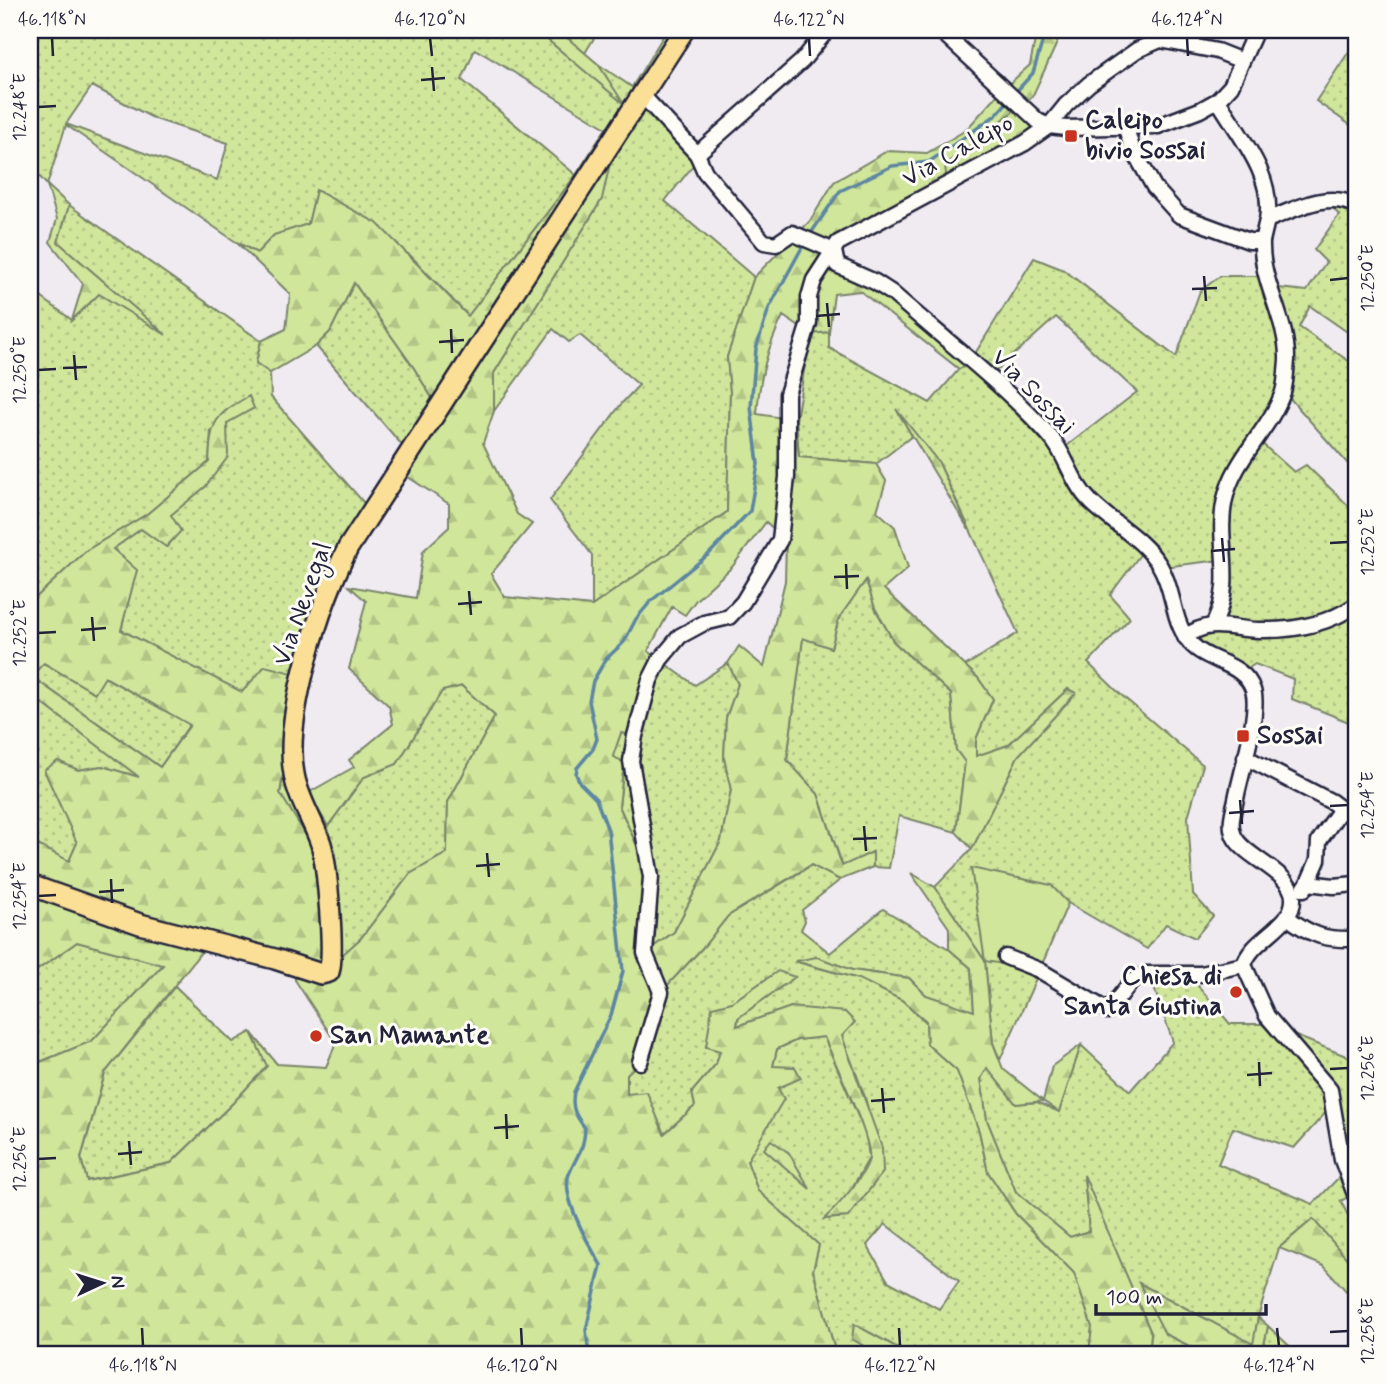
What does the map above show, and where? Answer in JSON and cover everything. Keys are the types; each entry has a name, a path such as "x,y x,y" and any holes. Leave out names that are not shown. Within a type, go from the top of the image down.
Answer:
{"main road":[{"name":"Via Nevegal","path":"30,885 140,924 275,959 321,974 329,972 331,931 323,852 294,779 291,753 302,682 328,595 348,548 684,30"}],"street":[{"path":"697,154 802,61 827,30"},
{"path":"940,30 1038,121 1049,126 1066,105 1089,84 1137,50 1160,40 1217,51 1242,61"},
{"path":"1214,624 1225,593 1225,498 1237,469 1281,397 1287,359 1285,335 1262,257 1268,195 1264,177 1218,100 1231,86 1256,30"},
{"path":"640,1062 661,992 645,953 651,877 631,761 635,736 650,680 660,660 680,636 704,623 729,617 743,602 780,540 787,477 787,394 809,323 809,297 829,248 798,235 787,235 776,244 764,242 705,172 697,154 642,95"},
{"name":"Via Caleipo","path":"829,248 1025,143 1049,126 1158,126 1218,100"},
{"path":"1126,128 1132,148 1154,187 1179,215 1249,241 1262,241"},
{"path":"1267,220 1327,200 1345,201 1356,206"},
{"name":"Via Sossai","path":"829,248 837,265 892,293 1050,436 1081,491 1142,544 1161,566 1185,637"},
{"path":"1356,606 1338,617 1297,628 1258,630 1214,624 1185,637 1195,648 1241,673 1250,683 1255,703 1233,814 1233,835 1278,874 1293,895 1293,905 1287,917 1251,950 1244,965 1259,1002 1282,1035 1330,1090 1342,1160 1356,1197"},
{"path":"1245,757 1332,802 1356,820"},
{"path":"1293,895 1308,883 1318,860 1319,841 1341,809"},
{"path":"1308,883 1334,886 1356,884"},
{"path":"1287,917 1318,936 1356,939"},
{"path":"1006,957 1040,970 1108,1011 1132,981 1146,974 1200,974 1244,965"}],"green space":[{"path":"30,30 536,30 621,101 598,64 632,87 667,30 693,30 643,107 695,163 665,201 754,277 727,357 730,392 727,512 592,606 592,555 550,500 622,403 639,385 580,335 569,342 553,329 494,411 494,373 602,199 576,175 468,316 411,256 316,191 308,224 274,235 257,253 236,242 66,125 47,185 30,166","holes":["475,49 606,128 576,175 462,80","92,86 155,119 228,143 217,180 66,124"]},
{"path":"536,30 558,30 598,64 624,104"},
{"path":"558,30 599,30 585,53"},
{"path":"1037,30 1063,30 1033,95 947,183 844,239 836,270 867,280 968,365 959,369 860,291 834,294 829,332 810,334 783,316 765,363 757,414 796,420 799,457 876,464 886,481 877,511 895,527 908,568 884,589 978,678 993,699 976,739 976,756 1008,745 1068,689 1076,693 1018,756 972,849 956,832 965,762 956,750 951,694 894,642 875,608 866,580 839,618 831,648 803,638 787,760 818,794 842,866 873,852 873,867 840,880 811,865 728,916 661,992 640,1062 627,1074 627,1094 647,1092 664,1134 695,1106 692,1092 716,1064 720,1051 706,1047 712,1007 732,1002 778,971 795,977 738,1018 737,1026 791,1007 845,1012 855,1022 842,1036 882,1148 883,1172 848,1217 824,1219 856,1182 869,1159 869,1149 859,1118 824,1037 797,1040 777,1049 773,1066 795,1067 801,1078 778,1088 784,1099 747,1161 758,1191 819,1245 813,1270 836,1354 30,1354 30,1066 92,1041 163,965 77,942 30,975 30,841 69,861 77,843 44,770 58,761 78,770 102,766 139,777 30,694 30,603 87,550 147,514 209,462 216,421 228,409 249,396 254,408 227,423 228,457 205,487 171,515 181,531 166,547 141,529 113,549 137,570 121,630 242,692 265,666 300,675 280,793 310,842 340,957 361,938 410,874 447,853 448,802 495,716 462,686 442,691 397,764 364,777 328,826 308,793 354,767 349,760 393,724 389,706 349,669 366,601 349,586 416,598 423,551 449,527 449,504 405,475 443,416 414,368 354,283 330,332 316,346 270,373 256,363 261,341 286,329 290,294 236,242 257,253 274,235 308,224 316,190 377,223 468,316 576,175 612,154 602,199 494,373 494,411 483,443 517,514 532,524 491,574 505,597 592,606 727,512 730,392 727,357 754,277 810,221 834,182 887,151 927,153 966,130 999,93 1030,65","holes":["766,522 786,540 785,581 764,667 739,646 728,663 738,684 726,718 724,758 731,790 721,841 674,932 646,952 651,877 619,806 624,763 613,756 621,733 635,736 660,660 648,651 672,607 685,615 696,600 732,567","44,663 95,693 105,677 190,725 160,767 31,676","206,946 294,969 295,980 336,1043 326,1067 277,1064 251,1032 267,1066 171,1163 87,1181 81,1158 105,1073"]},
{"path":"1356,41 1356,129 1316,101"},
{"path":"1019,107 1043,127 947,183 945,165"},
{"path":"47,185 69,205 58,242 166,335 99,294 72,320 83,284 50,242 57,219"},
{"path":"1351,196 1356,200 1356,338 1310,306 1299,327 1356,366 1356,473 1287,395 1258,440 1294,472 1306,465 1356,513 1356,725 1292,699 1293,679 1255,664 1244,671 1206,650 1187,633 1210,630 1219,598 1220,560 1156,568 1142,552 1110,595 1130,618 1088,663 1203,765 1188,817 1193,894 1213,916 1195,938 1166,924 1147,949 1068,903 1050,885 1015,966 1036,979 1000,1060 993,1043 985,961 935,887 972,849 1018,756 1075,693 1068,689 1008,745 976,757 976,739 993,699 978,678 965,666 1018,633 939,463 901,416 912,436 876,464 799,457 796,420 810,334 829,332 829,348 930,403 959,369 968,365 1034,258 1064,270 1176,357 1200,291 1220,276 1267,276 1269,287 1307,291 1326,262 1314,250 1339,215 1334,209","holes":["1056,317 1137,392 1055,455 987,379"]},
{"path":"69,205 261,341 256,363 270,373 271,397 365,504 323,577 300,675 242,693 121,630 136,570 113,549 141,529 167,547 180,531 170,515 205,487 227,423 254,408 211,430 209,462 147,514 87,550 30,603 30,289 72,320 99,294 161,331 58,242"},
{"path":"354,283 414,368 443,416 415,460 316,346 330,332"},
{"path":"896,409 939,463 969,530"},
{"path":"866,579 875,608 894,642 951,694 956,750 965,762 956,832 899,816 889,868 873,867 872,852 843,867 818,794 787,760 803,637 831,648 839,618"},
{"path":"660,660 695,685 728,663 738,684 726,718 724,758 731,790 721,841 674,932 645,953 651,877 619,806 624,764 612,756 621,733 634,736"},
{"path":"43,663 95,693 104,677 190,724 160,767 31,676"},
{"path":"462,686 495,716 448,802 447,853 410,874 361,938 340,958 280,793 289,744 308,793 329,825 364,777 397,764 442,691"},
{"path":"30,694 141,778 102,766 78,770 58,762 77,843 69,862 30,841"},
{"path":"812,865 840,880 802,910 805,921 801,930 830,953 883,909 949,949 971,968 974,1012 926,995 909,978 852,970 817,957 797,962 859,979 902,1000 926,1022 927,1044 957,1071 979,1131 988,1172 1016,1214 1074,1273 1092,1327 1089,1354 909,1354 854,1325 853,1339 878,1354 836,1354 813,1270 819,1245 758,1191 747,1161 778,1088 773,1066 777,1049 797,1040 824,1037 866,1135 869,1158 845,1200 825,1219 848,1217 883,1172 865,1097 842,1036 791,1007 737,1026 738,1018 794,977 778,972 732,1002 706,1046 721,1051 716,1064 692,1092 695,1106 664,1134 626,1094 627,1074 661,992 728,916","holes":["885,1224 959,1281 939,1309 888,1281 867,1245"]},
{"path":"971,868 1051,885 1068,903 1036,979 1015,966 985,961"},
{"path":"911,873 935,887 985,961 993,1043 1003,1069 1043,1101 1016,1104 987,1068 981,1079 987,1120 1016,1192 1070,1237 1089,1231 1084,1175 1151,1333 1149,1354 1089,1354 1092,1327 1074,1273 1016,1214 988,1172 979,1131 957,1071 927,1044 926,1021 902,1000 859,979 795,961 817,957 852,970 909,978 926,995 974,1011 971,968 949,949 949,928"},
{"path":"77,942 163,965 92,1041 30,1066 30,975"},
{"path":"1194,981 1230,1024 1266,1024 1356,1060 1356,1215 1348,1197 1341,1201 1356,1233 1356,1264 1348,1260 1312,1220 1279,1248 1258,1317 1254,1344 1165,1334 1206,1354 1149,1354 1151,1333 1084,1178 1089,1231 1070,1237 1016,1192 987,1120 981,1078 987,1067 1016,1104 1037,1102 1059,1112 1081,1045 1130,1091 1173,1042 1152,982 1181,984","holes":["1327,1111 1345,1171 1313,1204 1218,1164 1233,1128 1294,1148"]},
{"path":"175,986 233,1042 251,1032 268,1065 171,1163 87,1181 81,1159 105,1073"},
{"path":"1081,1045 1059,1112 1043,1101 1052,1066"},
{"path":"771,1140 789,1153 810,1189 764,1149"},
{"path":"1313,1219 1348,1260 1356,1264 1356,1302 1324,1266 1279,1248"},
{"path":"1139,1283 1253,1344 1258,1317 1268,1326 1264,1345 1274,1354 1206,1354 1165,1334"},
{"path":"854,1324 909,1354 878,1354 852,1339"},
{"path":"1268,1326 1298,1354 1274,1354 1264,1345"}],"waterway":[{"path":"1014,94 1033,73 1046,30"},
{"path":"809,236 840,191 892,166 929,162 996,115 1009,100"},
{"path":"589,1354 586,1330 601,1265 577,1220 569,1195 569,1174 582,1147 585,1128 575,1111 573,1098 611,1015 623,971 608,830 596,799 580,783 576,774 577,768 593,749 597,739 589,701 593,681 606,659 624,642 636,619 651,601 709,554 750,511 758,464 751,407 756,349 769,308 805,242"}],"place":[{"name":"Caleipo bivio Sossai","path":"1071,136"},
{"name":"Sossai","path":"1243,736"},
{"name":"Chiesa di Santa Giustina","path":"1236,992"},
{"name":"San Mamante","path":"316,1036"}]}
